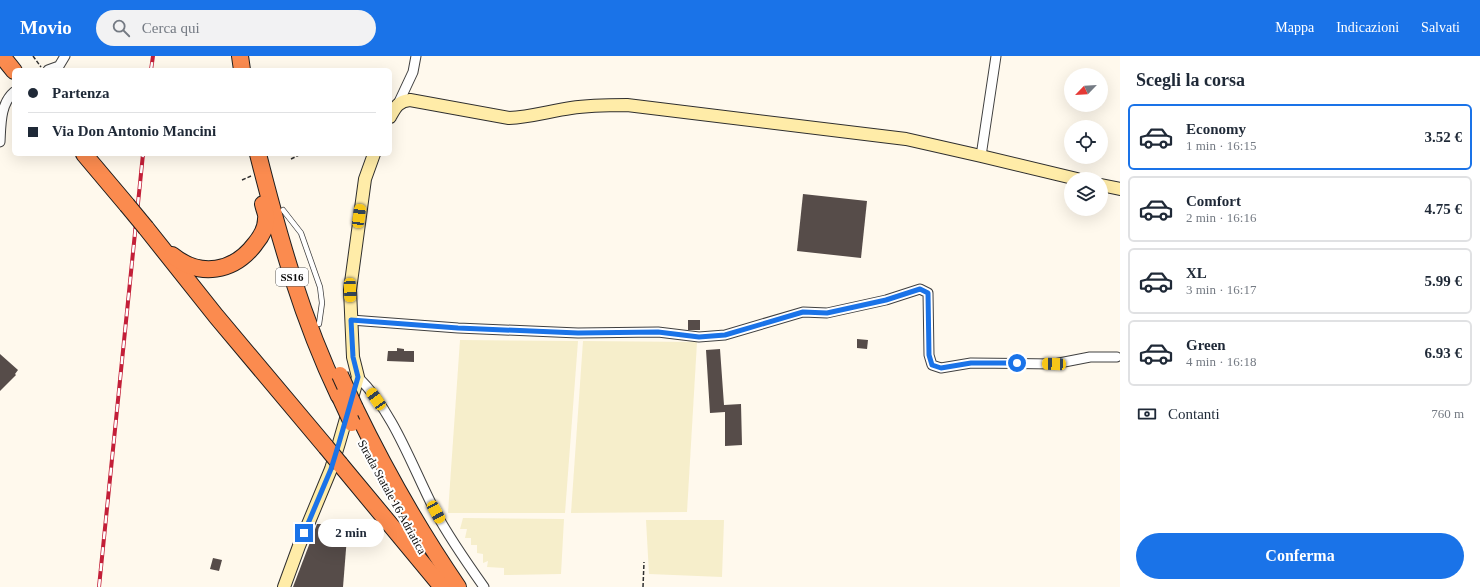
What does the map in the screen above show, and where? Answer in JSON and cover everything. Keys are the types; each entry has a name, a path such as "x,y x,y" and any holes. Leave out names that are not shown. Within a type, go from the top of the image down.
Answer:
{"highway":[{"path":"2,56 12,68"},
{"path":"86,156 146,228 211,310 326,447 335,466 442,587"},
{"path":"146,228 168,252 184,264 194,268 212,270 233,264 249,253 261,237 266,219 251,156"},
{"name":"Strada Statale 16 Adriatica","path":"259,156 282,244 301,303 327,372 339,396 354,415 402,498 458,587"},
{"name":"Strada Statale 16 Adriatica","path":"269,156 294,250 319,324 340,375 354,415 397,509 446,587"}],"street":[{"path":"54,68 59,66 65,56"},
{"path":"392,114 413,72 416,56"},
{"path":"981,156 996,56"},
{"path":"0,142 3,110 7,98 12,94"},
{"path":"398,104 403,100 410,100 510,118 524,117 592,105 627,105 906,139 1064,176"},
{"path":"373,156 365,179 352,263 350,290 353,357 358,377 372,392 398,434 448,535 484,587"},
{"path":"1108,186 1120,189"},
{"path":"351,320 458,328 578,333 658,332 699,337 725,335 803,312 827,313 879,302 920,289 928,293 929,355 932,365 941,368 971,363 1054,364 1090,357 1117,357"},
{"path":"284,587 299,546 335,466 339,443 358,377"}],"path":[{"path":"33,56 42,68"},
{"path":"290,159 297,156"},
{"path":"242,180 255,175"},
{"path":"643,587 644,562"}],"shaded area":[{"path":"460,340 578,341 565,513 448,513"},
{"path":"583,341 697,342 687,512 571,513"},
{"path":"463,518 564,519 561,574 504,575 504,568 487,567 488,561 483,563 483,554 477,553 477,545 471,545 471,538 465,538 467,529 460,529"},
{"path":"646,520 724,520 722,577 649,574"}],"building":[{"path":"803,194 867,201 861,258 797,251"},
{"path":"688,320 700,320 700,330 688,330"},
{"path":"857,339 868,340 867,349 857,348"},
{"path":"397,348 404,349 404,351 414,351 414,362 387,361 388,351 397,351"},
{"path":"720,349 724,405 741,404 742,445 725,446 725,412 710,413 706,350"},
{"path":"0,354 18,370 15,374 16,375 0,391"},
{"path":"317,524 348,524 343,587 293,587"},
{"path":"213,558 222,560 219,571 210,569"}],"railway":[{"path":"151,68 153,56"},
{"path":"99,587 143,156"}],"route":[{"path":"304,533 331,469 358,377 353,357 351,320 458,328 578,333 658,332 699,337 725,335 803,312 827,313 886,300 920,289 928,293 929,355 932,365 941,368 971,363 1017,363"}]}
